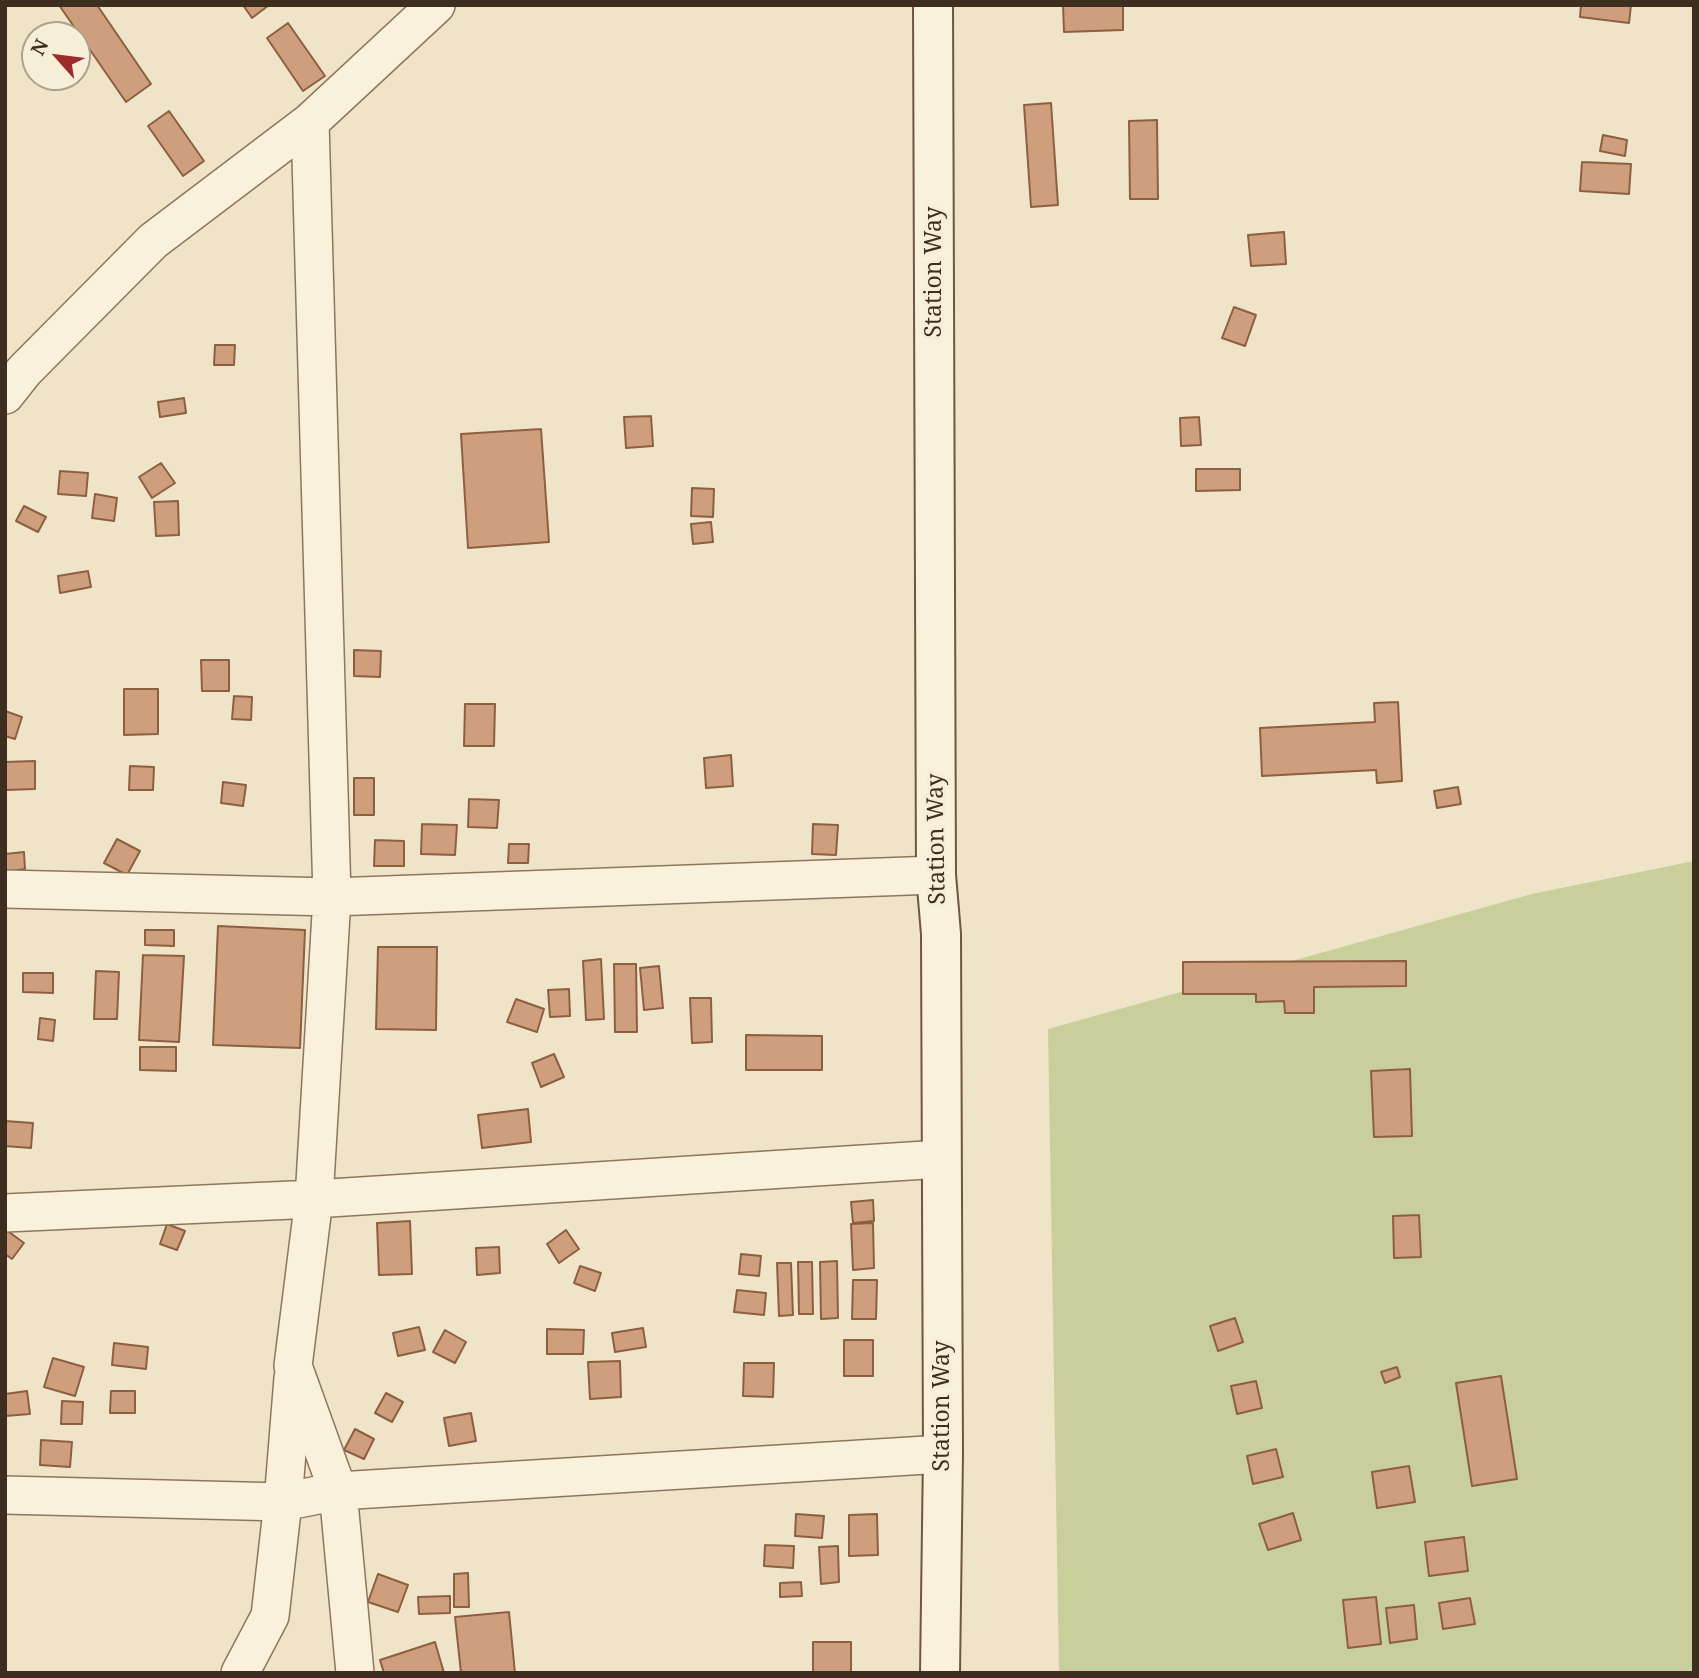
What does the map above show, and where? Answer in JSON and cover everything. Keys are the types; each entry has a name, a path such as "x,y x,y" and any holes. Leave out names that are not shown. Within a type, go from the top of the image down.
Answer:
{"main road":[{"name":"Station Way","path":"933,5 936,875 941,934 943,1454 940,1673"}],"street":[{"path":"5,395 24,371 153,242 310,122 436,5"},
{"path":"240,1673 270,1616 293,1366 314,1199 332,897 310,122"},
{"path":"5,889 332,897 936,875"},
{"path":"5,1213 314,1199 941,1159"},
{"path":"293,1366 338,1490 355,1673"},
{"path":"5,1495 282,1502 338,1490 943,1454"}],"green space":[{"path":"1694,861 1694,1673 1059,1673 1048,1029 1532,894"}],"building":[{"path":"59,5 97,5 151,84 126,102 91,51 91,21 70,21"},
{"path":"243,5 269,5 252,18"},
{"path":"1063,5 1123,5 1123,30 1064,32"},
{"path":"1581,5 1631,5 1629,23 1580,17"},
{"path":"288,23 325,76 303,91 267,38"},
{"path":"1051,103 1058,205 1031,207 1024,105"},
{"path":"169,111 204,161 183,176 148,126"},
{"path":"1157,120 1158,199 1130,199 1129,121"},
{"path":"1603,135 1627,140 1625,156 1600,151"},
{"path":"1582,162 1631,164 1629,194 1580,191"},
{"path":"1284,232 1286,264 1251,266 1248,235"},
{"path":"1234,307 1256,315 1245,346 1222,338"},
{"path":"215,345 235,345 234,365 214,365"},
{"path":"184,398 186,413 160,417 158,402"},
{"path":"651,416 653,446 626,448 624,417"},
{"path":"1199,417 1201,445 1181,446 1180,418"},
{"path":"541,429 549,542 468,548 461,434"},
{"path":"161,463 175,483 152,498 139,477"},
{"path":"1196,469 1240,469 1240,490 1196,491"},
{"path":"60,471 88,473 86,496 58,494"},
{"path":"692,488 714,489 713,517 691,516"},
{"path":"95,494 117,498 114,521 92,518"},
{"path":"178,501 179,535 156,536 154,502"},
{"path":"24,506 46,517 38,532 16,521"},
{"path":"711,522 713,542 693,544 691,524"},
{"path":"88,571 91,587 60,593 58,576"},
{"path":"354,650 381,651 380,677 354,676"},
{"path":"201,660 229,660 229,691 202,691"},
{"path":"124,689 158,689 158,734 124,735"},
{"path":"234,696 252,697 251,720 232,719"},
{"path":"1398,702 1402,781 1377,783 1376,770 1262,776 1260,728 1375,722 1374,703"},
{"path":"465,704 495,704 494,746 464,746"},
{"path":"5,711 22,717 15,739 5,736"},
{"path":"731,755 733,786 706,788 704,758"},
{"path":"35,761 35,789 5,790 5,762"},
{"path":"130,766 154,767 153,790 129,790"},
{"path":"354,778 374,778 374,815 354,815"},
{"path":"223,782 246,785 243,806 221,803"},
{"path":"1458,787 1461,804 1437,808 1434,791"},
{"path":"469,799 499,800 497,828 468,827"},
{"path":"422,824 457,825 455,855 421,854"},
{"path":"813,824 838,825 836,855 812,854"},
{"path":"117,839 140,851 127,875 104,863"},
{"path":"375,840 404,841 404,866 374,866"},
{"path":"509,844 529,844 528,863 508,863"},
{"path":"24,852 25,869 5,872 5,854"},
{"path":"218,926 305,930 300,1048 213,1045"},
{"path":"145,930 174,930 174,946 145,945"},
{"path":"378,947 437,947 436,1030 376,1029"},
{"path":"143,955 184,956 179,1042 139,1040"},
{"path":"601,959 604,1019 586,1020 583,961"},
{"path":"1406,961 1406,986 1314,987 1314,1013 1285,1013 1284,1001 1256,1002 1256,994 1183,994 1183,962"},
{"path":"614,964 636,964 637,1032 615,1032"},
{"path":"659,966 663,1008 644,1010 640,968"},
{"path":"96,971 119,972 117,1019 94,1019"},
{"path":"23,973 53,973 53,993 23,992"},
{"path":"569,989 570,1016 550,1017 548,990"},
{"path":"690,998 711,998 712,1042 692,1043"},
{"path":"516,999 544,1009 537,1032 507,1022"},
{"path":"40,1018 55,1020 53,1041 38,1039"},
{"path":"746,1035 822,1036 822,1070 746,1070"},
{"path":"140,1047 176,1047 176,1071 140,1070"},
{"path":"554,1054 564,1077 541,1087 532,1063"},
{"path":"1410,1069 1412,1136 1374,1137 1371,1071"},
{"path":"528,1109 531,1142 482,1148 478,1115"},
{"path":"5,1121 33,1123 31,1148 5,1146"},
{"path":"873,1200 874,1221 853,1223 851,1202"},
{"path":"1419,1215 1421,1257 1394,1258 1393,1216"},
{"path":"410,1221 412,1274 379,1275 377,1223"},
{"path":"873,1223 874,1268 853,1270 851,1224"},
{"path":"167,1224 185,1231 177,1250 160,1244"},
{"path":"5,1229 24,1243 12,1259 5,1254"},
{"path":"566,1230 579,1249 559,1263 547,1244"},
{"path":"499,1247 500,1273 477,1275 476,1248"},
{"path":"741,1254 761,1256 759,1276 739,1274"},
{"path":"837,1261 838,1318 821,1319 820,1262"},
{"path":"798,1262 812,1262 813,1314 799,1314"},
{"path":"777,1263 791,1263 793,1315 779,1316"},
{"path":"580,1266 601,1273 595,1291 574,1283"},
{"path":"853,1280 877,1280 876,1319 852,1319"},
{"path":"737,1290 766,1293 764,1315 734,1312"},
{"path":"1235,1318 1243,1342 1218,1351 1210,1326"},
{"path":"419,1327 425,1350 398,1356 393,1333"},
{"path":"643,1328 646,1347 615,1352 612,1333"},
{"path":"547,1329 584,1330 583,1354 547,1354"},
{"path":"445,1330 466,1342 455,1363 433,1352"},
{"path":"844,1340 873,1340 873,1376 844,1376"},
{"path":"114,1343 148,1347 146,1369 112,1365"},
{"path":"53,1358 84,1367 75,1396 44,1387"},
{"path":"620,1361 621,1397 590,1399 588,1362"},
{"path":"744,1363 774,1363 773,1397 743,1396"},
{"path":"1397,1367 1400,1377 1385,1383 1381,1372"},
{"path":"1501,1376 1517,1479 1472,1486 1456,1383"},
{"path":"1256,1381 1262,1408 1237,1414 1231,1386"},
{"path":"27,1391 30,1414 5,1416 5,1394"},
{"path":"111,1391 135,1391 135,1413 110,1413"},
{"path":"386,1393 403,1402 392,1422 375,1413"},
{"path":"62,1401 83,1402 82,1424 61,1424"},
{"path":"471,1413 476,1441 449,1446 444,1418"},
{"path":"355,1429 374,1439 364,1459 344,1450"},
{"path":"41,1440 72,1442 70,1467 40,1465"},
{"path":"1276,1449 1283,1477 1253,1484 1247,1456"},
{"path":"1409,1466 1415,1502 1377,1508 1372,1472"},
{"path":"1293,1513 1301,1540 1268,1550 1259,1524"},
{"path":"796,1514 824,1516 822,1538 795,1536"},
{"path":"877,1514 878,1555 849,1556 849,1515"},
{"path":"1464,1537 1468,1571 1429,1576 1425,1542"},
{"path":"765,1545 794,1546 793,1568 764,1566"},
{"path":"838,1546 839,1582 821,1584 819,1547"},
{"path":"468,1573 469,1607 454,1607 454,1574"},
{"path":"378,1574 408,1585 398,1612 368,1602"},
{"path":"801,1582 802,1596 780,1597 780,1583"},
{"path":"450,1596 450,1613 419,1614 418,1597"},
{"path":"1376,1597 1381,1644 1348,1648 1343,1600"},
{"path":"1470,1598 1475,1624 1443,1629 1439,1603"},
{"path":"1414,1605 1417,1639 1390,1643 1386,1608"},
{"path":"509,1612 515,1673 461,1673 455,1617"},
{"path":"435,1642 444,1673 384,1673 380,1660"},
{"path":"813,1642 851,1642 851,1672 813,1672"}]}
